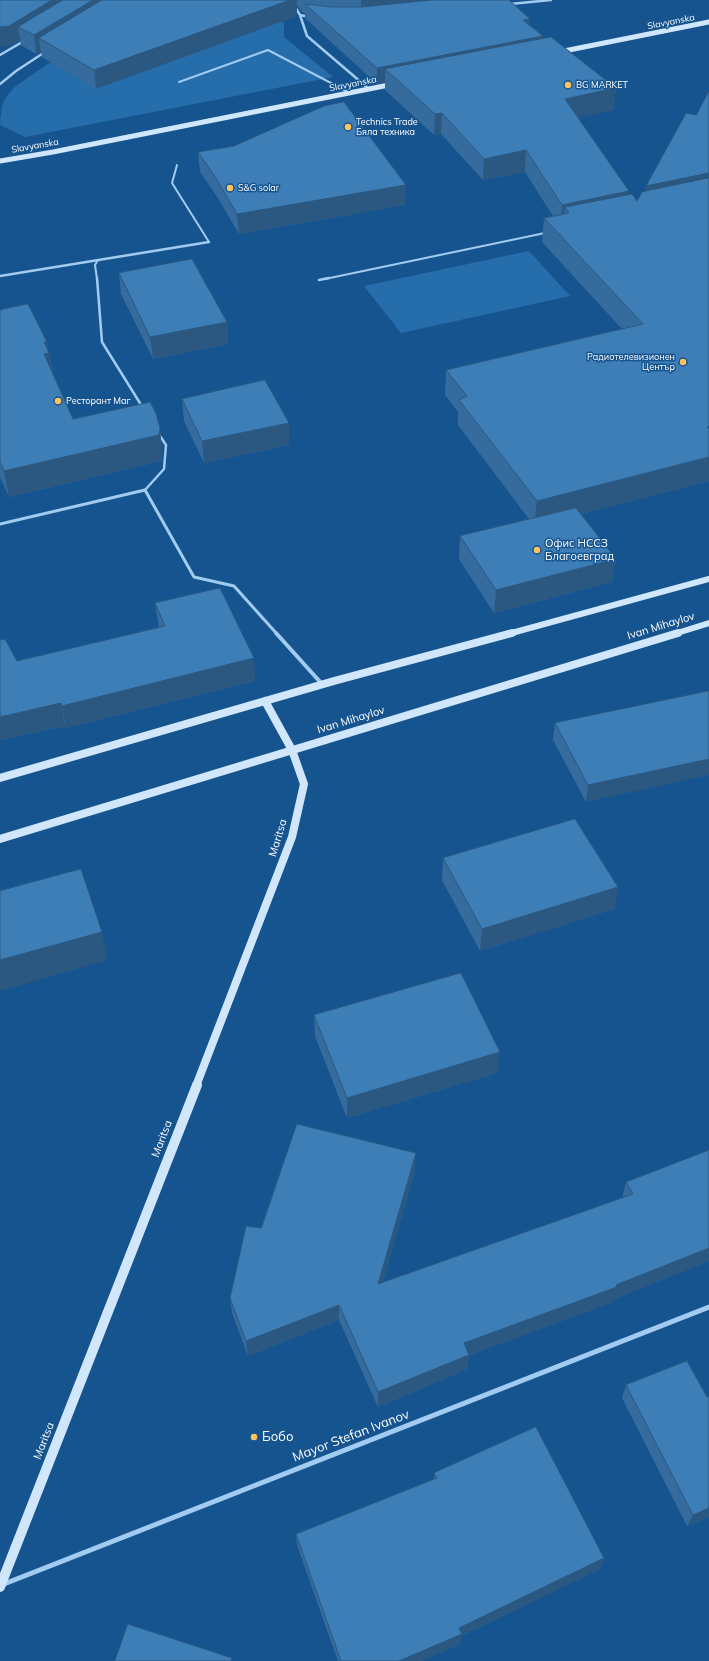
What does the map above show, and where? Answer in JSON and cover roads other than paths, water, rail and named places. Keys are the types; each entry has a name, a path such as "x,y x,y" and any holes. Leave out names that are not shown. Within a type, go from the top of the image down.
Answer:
{"street":[{"path":"291,0 300,16 307,36 369,89"},
{"path":"504,5 551,0"},
{"path":"300,16 315,17"},
{"name":"Slavyanska","path":"554,53 709,22"},
{"path":"0,56 30,37"},
{"path":"0,84 16,71 51,48"},
{"name":"Slavyanska","path":"0,160 53,152 399,83"},
{"path":"0,276 209,242"},
{"path":"0,524 146,490 194,577 234,586 322,684"},
{"path":"0,778 322,684 709,579"},
{"name":"Ivan Mihaylov","path":"0,839 709,623"},
{"name":"Maritsa","path":"0,1586 292,837 304,784 292,750 265,701"},
{"name":"Mayor Stefan Ivanov","path":"0,1586 709,1307"}],"lane":[{"path":"179,82 268,50 350,93"},
{"path":"177,165 172,183 209,242"},
{"path":"319,280 545,233"},
{"path":"98,260 95,265 98,283 102,342 146,413"},
{"path":"146,490 164,469 166,445 158,432"}],"place":[{"name":"BG MARKET","path":"568,85"},
{"name":"Technics Trade Бяла техника","path":"348,127"},
{"name":"S&G solar","path":"230,188"},
{"name":"Радиотелевизионен Център","path":"683,362"},
{"name":"Ресторант Маг","path":"58,401"},
{"name":"Офис НССЗ Благоевград","path":"537,550"},
{"name":"Бобо","path":"254,1437"}]}
